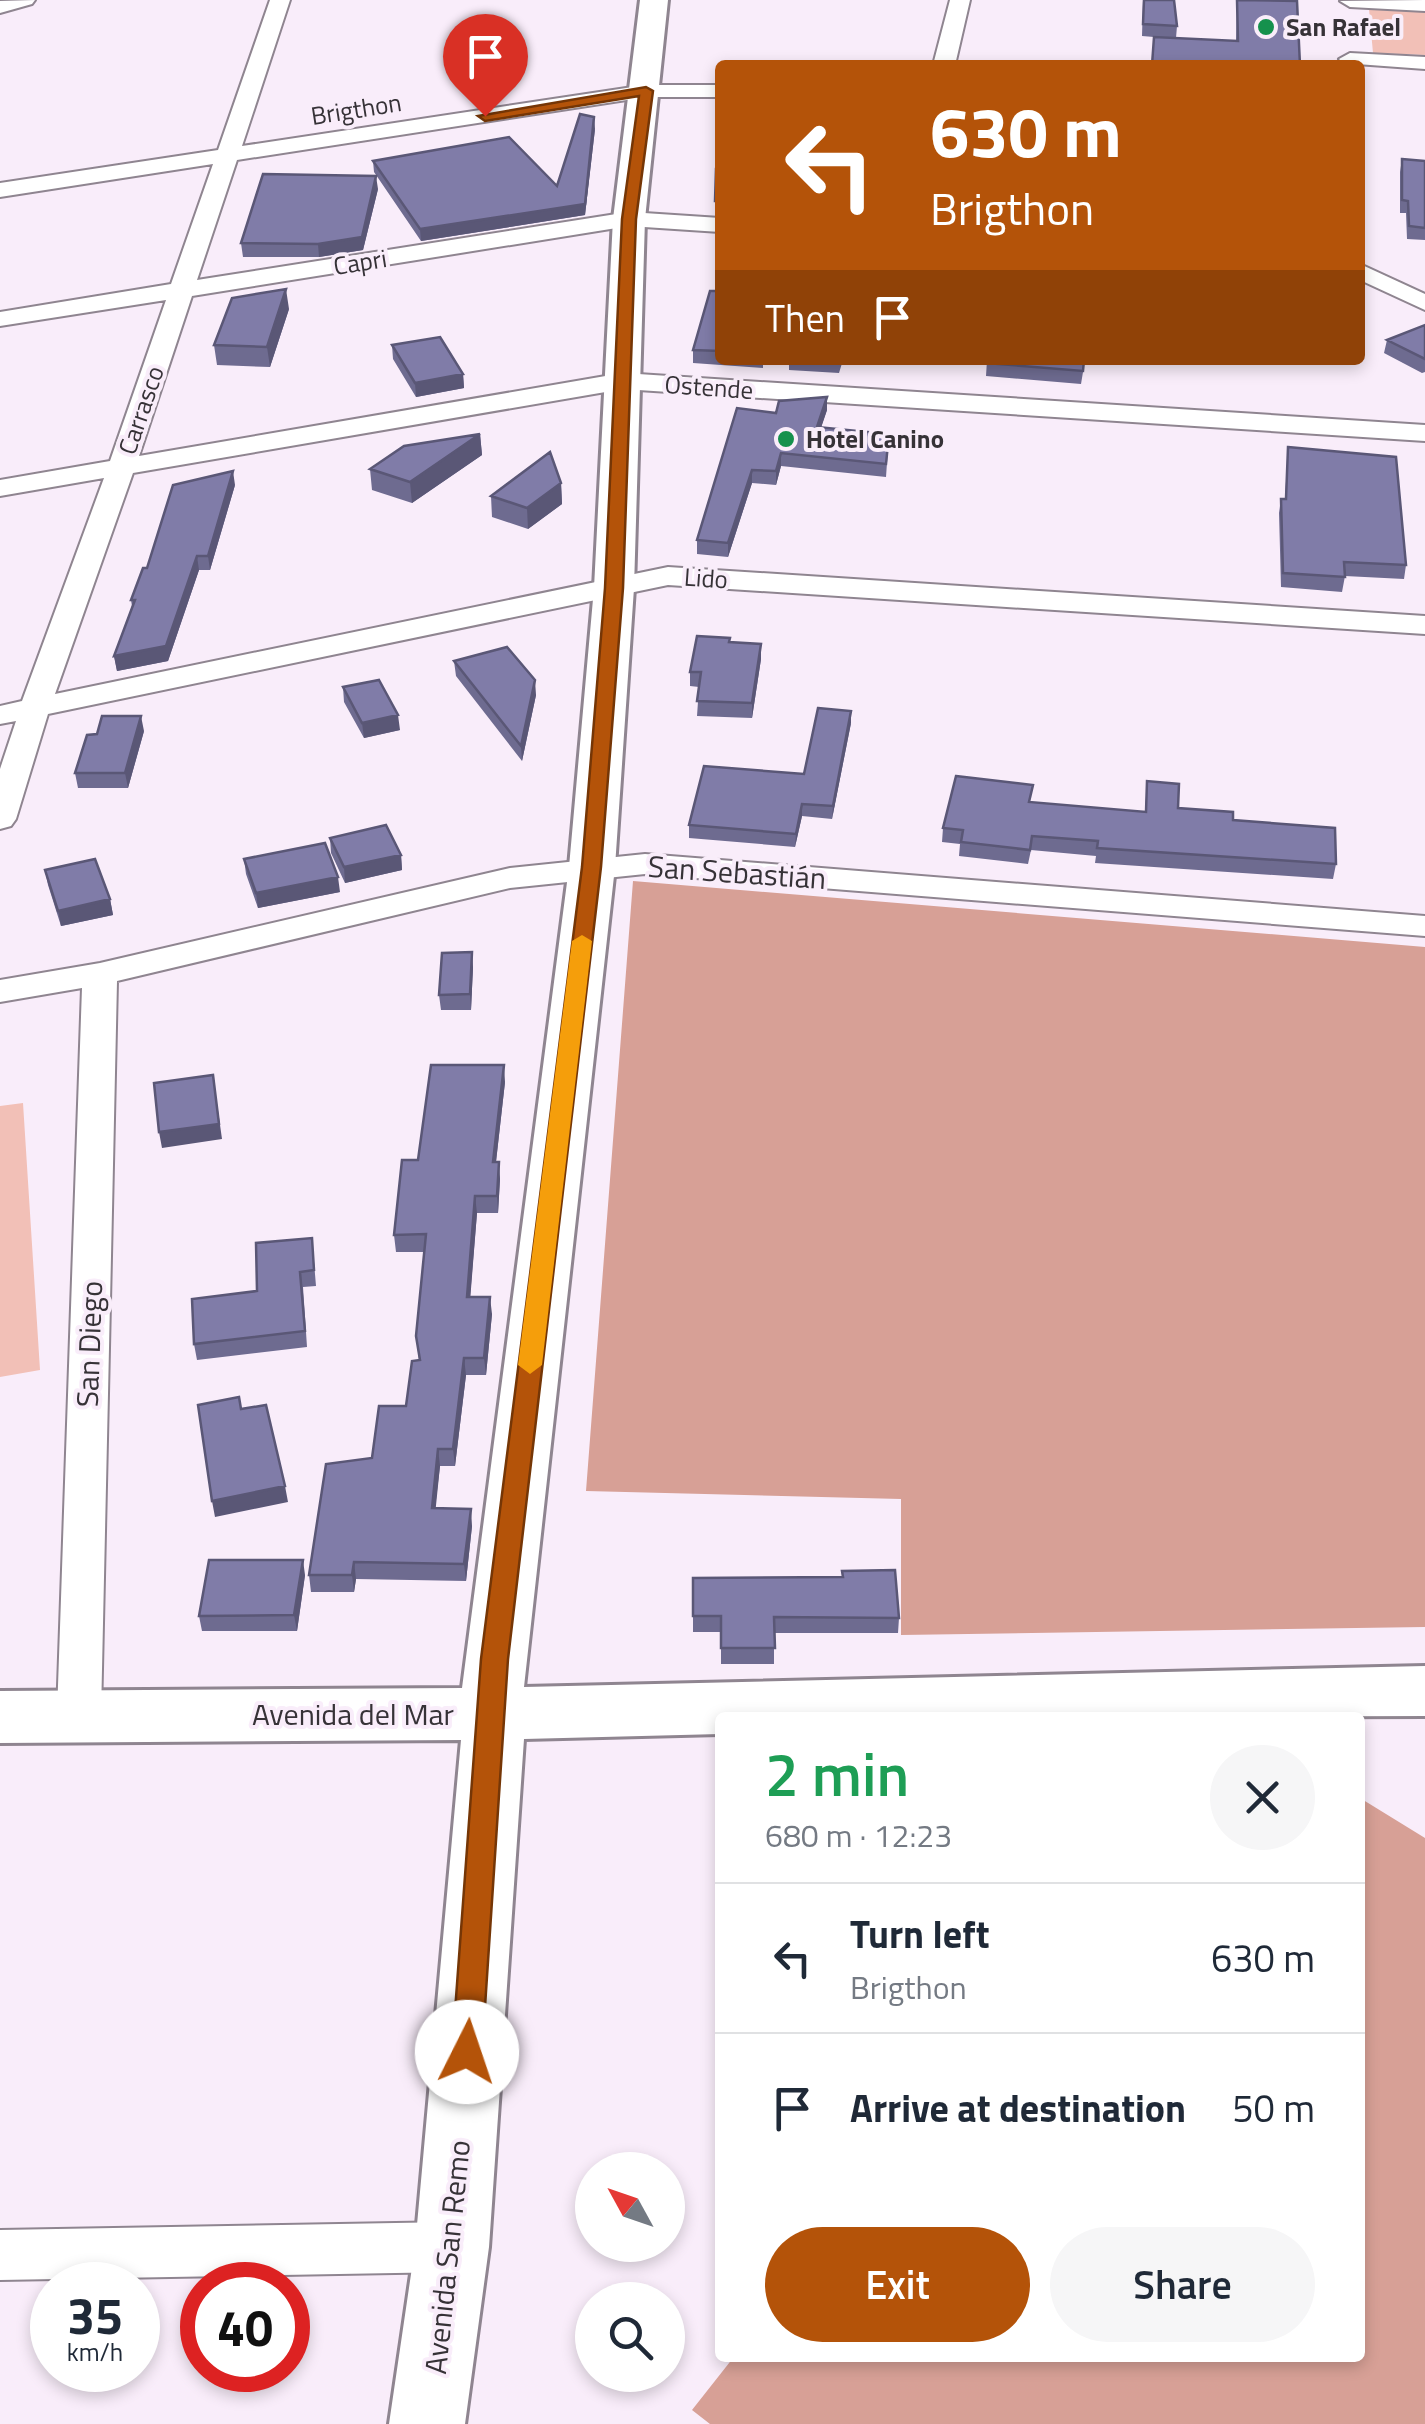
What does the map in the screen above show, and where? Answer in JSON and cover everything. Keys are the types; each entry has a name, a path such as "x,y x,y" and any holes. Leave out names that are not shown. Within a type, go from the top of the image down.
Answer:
{"street":[{"path":"0,7 25,0"},
{"name":"Carrasco","path":"0,820 35,708 230,156 280,0"},
{"name":"Avenida San Remo","path":"427,2424 452,2247 500,1613 592,867 614,588 629,219 654,0"},
{"path":"945,60 960,0"},
{"path":"1350,31 1425,5"},
{"path":"1350,31 1425,63"},
{"name":"Brigthon","path":"0,190 646,91 715,91"},
{"name":"Capri","path":"0,319 629,219 715,225"},
{"path":"1365,274 1425,304"},
{"name":"Ostende","path":"0,488 623,381 1425,433"},
{"name":"Lido","path":"0,715 668,576 1425,625"},
{"name":"San Sebastián","path":"0,991 100,974 510,878 645,864 1425,926"},
{"name":"San Diego","path":"79,1715 100,974"},
{"name":"Avenida del Mar","path":"0,1717 492,1714 1425,1691"},
{"path":"0,2255 452,2247"}],"shaded area":[{"path":"1369,9 1425,12 1425,55 1373,53"},
{"path":"633,881 1425,947 1425,1627 901,1635 901,1499 586,1491"},
{"path":"23,1103 40,1370 0,1377 0,1106"},
{"path":"1365,1801 1425,1838 1425,2424 710,2424 692,2410 730,2362 1365,2362"}],"building":[{"path":"1144,0 1174,0 1177,26 1143,24"},
{"path":"1237,0 1297,1 1300,60 1152,60 1154,37 1238,41"},
{"path":"580,114 594,117 585,204 420,229 373,161 509,137 557,186"},
{"path":"1402,159 1425,161 1425,228 1409,226 1408,201 1402,200"},
{"path":"263,174 376,176 362,237 318,244 241,243"},
{"path":"286,289 267,347 214,345 232,298"},
{"path":"710,291 715,291 715,351 693,350"},
{"path":"1425,325 1425,359 1387,340"},
{"path":"440,337 463,374 415,383 392,345"},
{"path":"1011,365 1084,365 1083,371"},
{"path":"827,397 817,427 889,434 886,464 781,453 776,471 752,470 728,543 697,540 737,408 776,413 779,401"},
{"path":"480,434 410,482 370,469 404,446"},
{"path":"1288,447 1396,457 1406,565 1344,562 1345,577 1283,573 1281,499 1286,499"},
{"path":"550,452 561,483 527,508 491,496"},
{"path":"233,471 208,556 197,556 166,646 114,656 173,485"},
{"path":"697,636 761,644 752,703 697,701 701,672 690,672"},
{"path":"507,647 535,680 521,746 454,661"},
{"path":"379,680 398,715 362,723 343,687"},
{"path":"818,708 851,711 833,806 802,804 796,834 689,825 704,766 804,774"},
{"path":"102,716 141,716 125,773 75,773 87,735 97,734"},
{"path":"956,776 1033,785 1029,802 1146,812 1147,781 1179,784 1178,808 1233,812 1233,820 1335,828 1336,864 1097,848 1098,841 1032,836 1030,850 961,842 963,830 943,828"},
{"path":"386,825 401,855 344,867 330,838"},
{"path":"325,843 338,877 256,893 244,859"},
{"path":"95,859 110,899 58,911 45,870"},
{"path":"472,952 470,994 439,995 442,953"},
{"path":"431,1065 504,1065 493,1162 499,1162 497,1196 475,1196 467,1297 490,1297 484,1358 464,1358 453,1449 438,1449 432,1508 471,1509 464,1564 354,1562 352,1575 309,1575 326,1464 372,1458 379,1406 406,1406 412,1361 420,1360 416,1336 426,1234 394,1235 402,1160 418,1160"},
{"path":"213,1075 219,1124 159,1132 154,1083"},
{"path":"312,1238 314,1270 300,1272 305,1331 194,1344 192,1299 257,1291 256,1243"},
{"path":"239,1397 241,1409 266,1405 285,1486 212,1501 198,1405"},
{"path":"209,1560 303,1560 294,1615 199,1616"},
{"path":"895,1570 899,1618 774,1617 775,1648 721,1648 721,1616 693,1616 693,1578 843,1577 842,1571"}],"slow traffic":[{"path":"530,1365 582,941"}],"place":[{"name":"San Rafael","path":"1266,27"},
{"name":"Hotel Canino","path":"786,439"}],"route":[{"path":"467,2052 492,1741 494,1659 592,867 614,588 629,219 646,91 485,116"}]}
